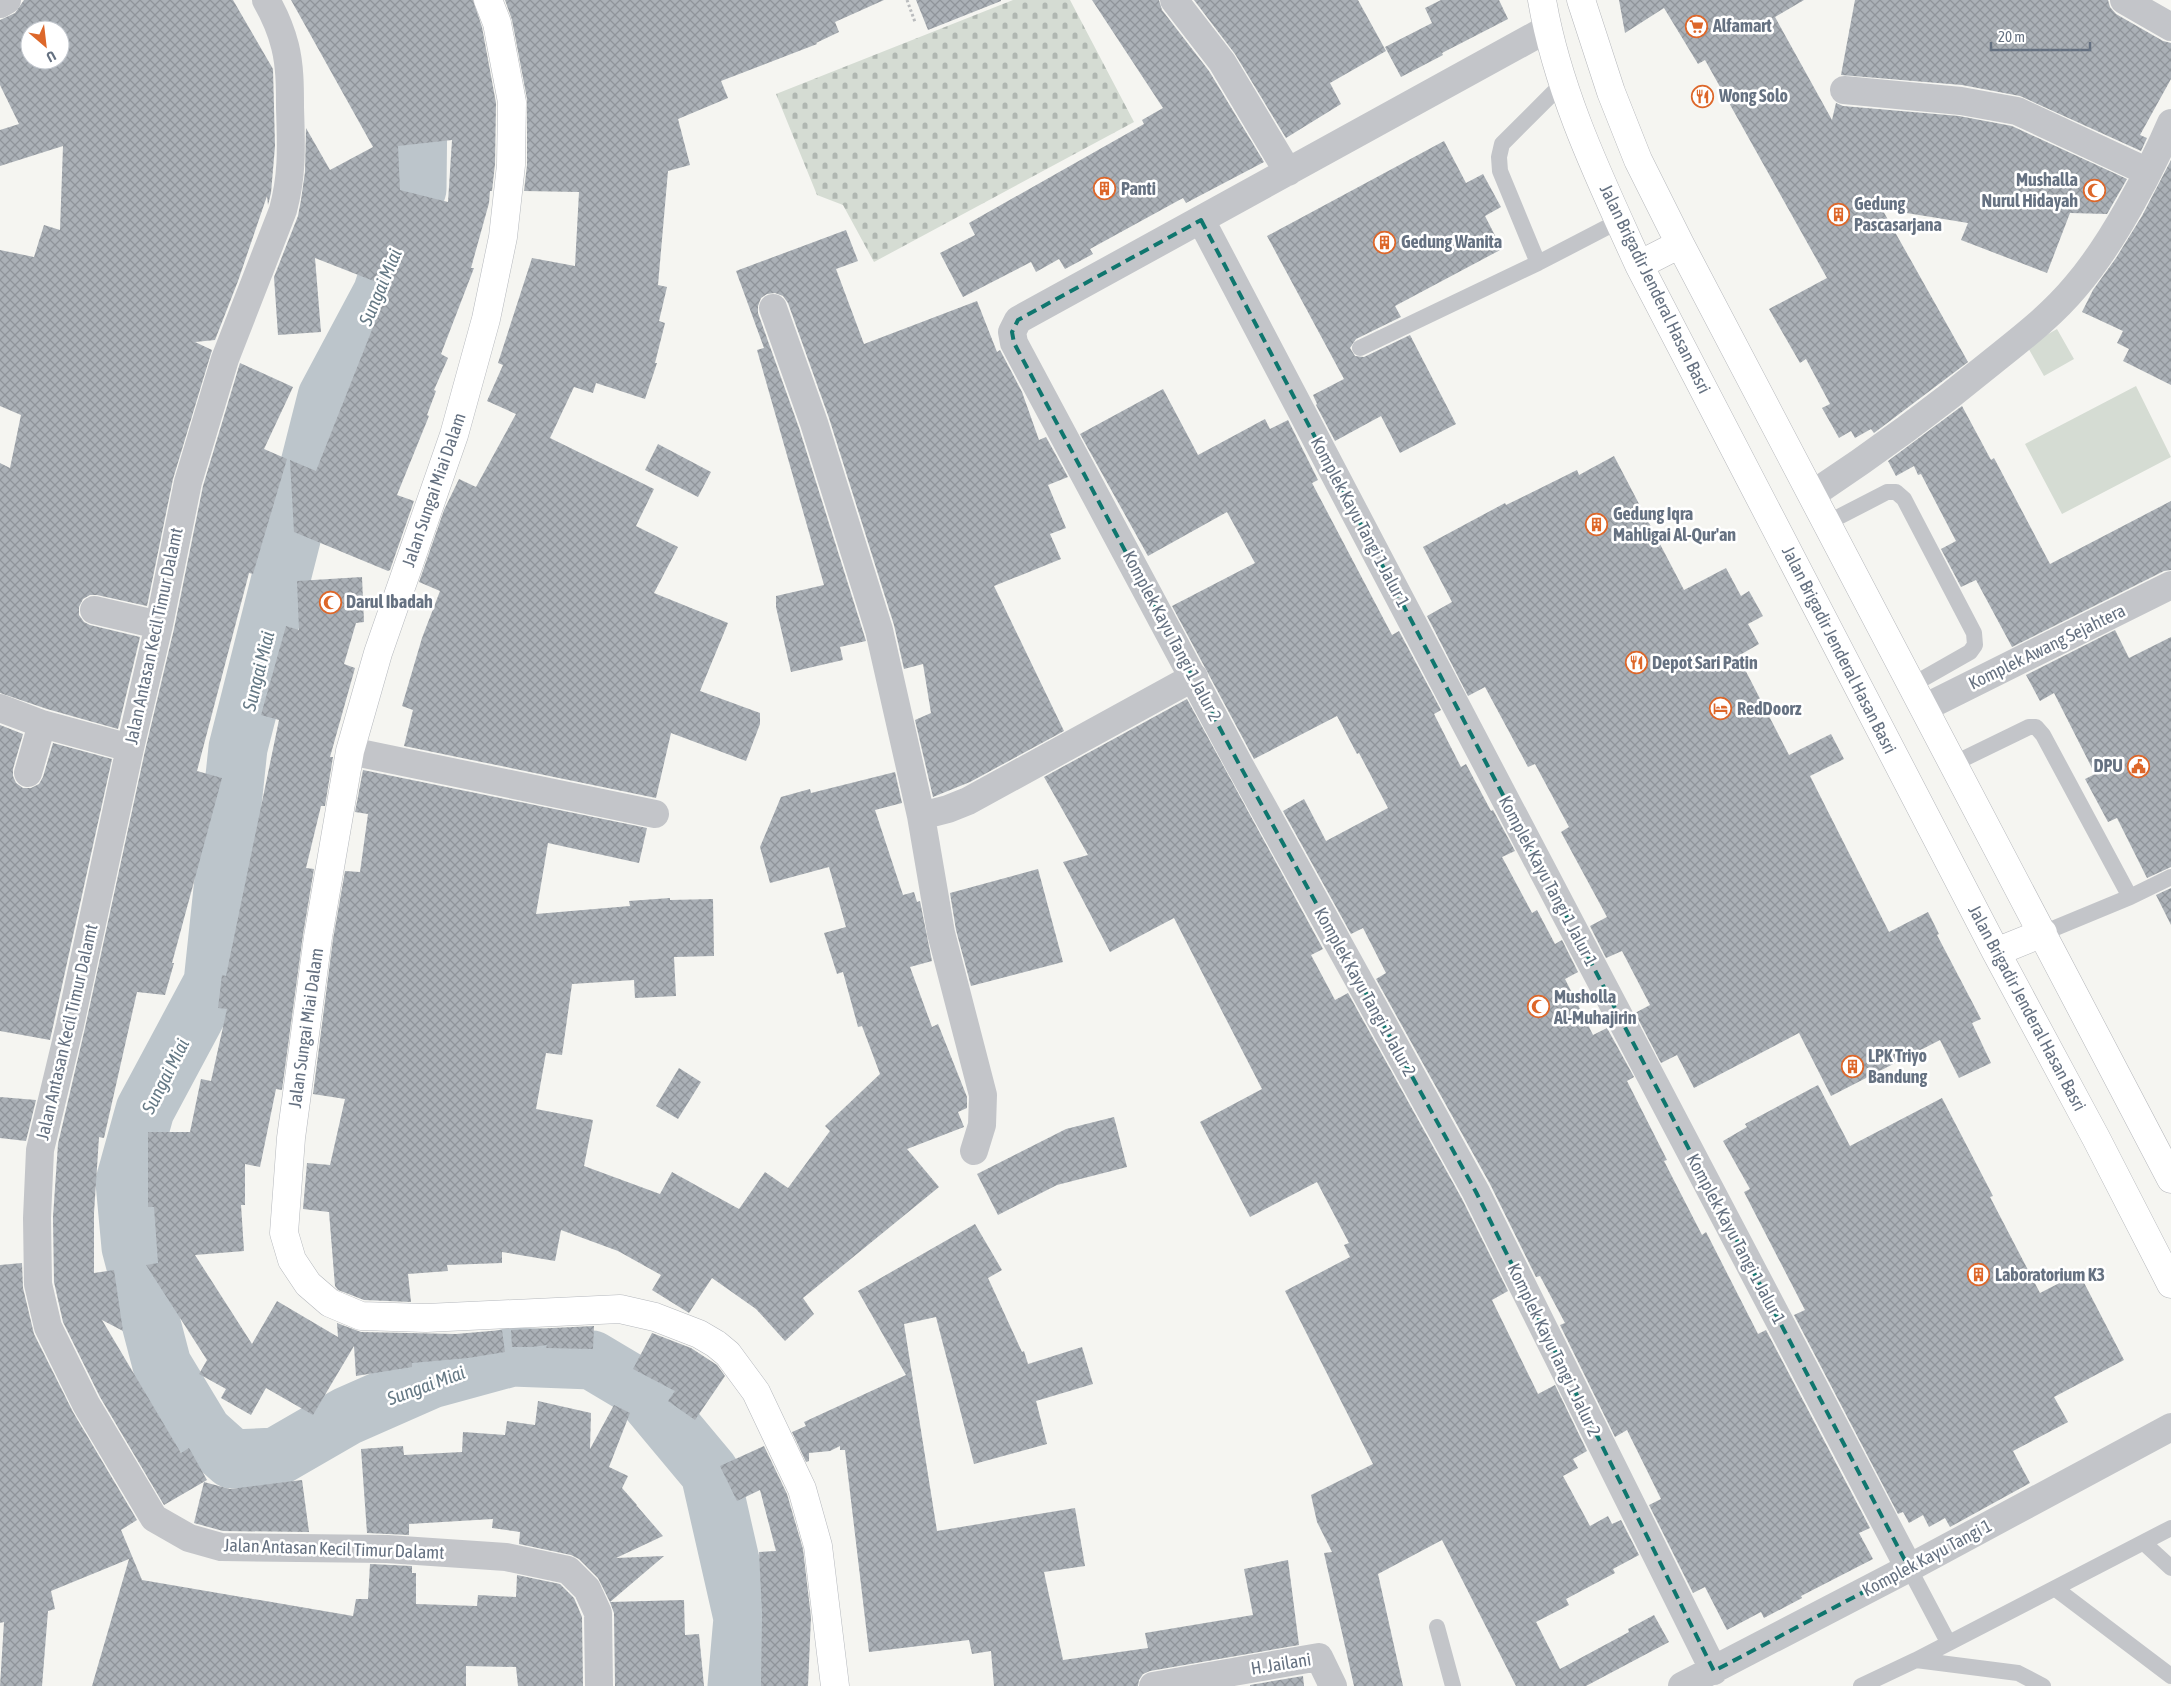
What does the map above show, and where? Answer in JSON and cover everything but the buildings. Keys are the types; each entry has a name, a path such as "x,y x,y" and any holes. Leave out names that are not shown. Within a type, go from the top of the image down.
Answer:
{"main road":[{"name":"Jalan Sungai Miai Dalam","path":"488,0 497,23 512,102 511,166 503,237 486,319 454,435 378,653 350,751 318,937 291,1138 284,1233 292,1260 308,1284 330,1303 361,1316 426,1318 620,1309 655,1316 699,1334 716,1344 728,1354 756,1392 802,1489 818,1546 835,1686"},
{"name":"Jalan Brigadir Jenderal Hasan Basri","path":"1542,0 1547,29 1563,83 1590,155 1639,265 2171,1284"},
{"path":"1581,0 1611,92 1638,160 1680,244 2171,1179"},
{"path":"1639,265 1680,244"},
{"path":"1996,952 2043,933"}],"street":[{"path":"0,4 7,0"},
{"name":"Jalan Antasan Kecil Timur Dalamt","path":"266,0 277,21 287,56 292,160 290,185 283,210 225,359 188,482 159,625 130,748 70,1025 40,1150 37,1218 38,1284 48,1327 86,1404 154,1518 189,1538 221,1546 387,1549 506,1557 568,1570 587,1589 598,1613 599,1686"},
{"path":"1174,0 1222,62 1288,172"},
{"path":"2124,0 2171,28"},
{"path":"1201,220 1547,29"},
{"path":"1844,90 1961,101 2017,111 2148,172"},
{"path":"1812,494 1872,455 1926,414 2048,315 2074,289 2114,232 2169,132"},
{"name":"Komplek Kayu Tangi 1 Jalur 2","path":"1201,220 1018,320 1012,332 1014,342 1244,772 1476,1192 1714,1671"},
{"name":"Komplek Kayu Tangi 1 Jalur 1","path":"1201,220 1909,1568"},
{"path":"772,308 814,423 880,630 921,816 941,933 983,1095 982,1125 974,1151"},
{"name":"Komplek Awang Sejahtera","path":"1918,697 2171,585"},
{"path":"94,610 159,625"},
{"path":"921,816 948,809 968,801 1194,677"},
{"path":"0,708 42,724 130,748"},
{"path":"28,773 42,724"},
{"path":"350,751 656,814"},
{"name":"Komplek Kayu Tangi 1","path":"1682,1686 1909,1568 2171,1427"},
{"name":"H. Jailani","path":"1153,1686 1319,1657 1333,1686"}],"lane":[{"path":"1538,263 1500,171 1499,157 1502,144 1563,83"},
{"path":"1360,348 1538,263 1619,221"},
{"path":"1827,523 1887,492 1896,492 1904,499 1974,633 1976,645 1918,697"},
{"path":"1953,764 2029,727 2036,727 2043,735 2130,897"},
{"path":"2043,933 2130,897 2171,877"},
{"path":"1861,1686 2056,1589 2171,1528"},
{"path":"2144,1543 2171,1568"},
{"path":"1909,1568 1948,1642"},
{"path":"2056,1589 2171,1676"},
{"path":"1437,1627 1453,1686"},
{"path":"1916,1660 2018,1673 2042,1686"}],"path":[{"path":"907,0 915,22"}],"highlighted area":[{"path":"1201,220 1909,1568 1714,1671 1476,1192 1239,764 1014,343 1012,332 1018,320"}],"green space":[{"path":"1013,0 1070,0 1134,122 874,262 843,205 817,195 776,94"},
{"path":"2057,329 2074,359 2044,376 2027,346"},
{"path":"2136,386 2171,457 2062,514 2025,444"}],"waterway":[{"name":"Sungai Miai","path":"392,0 406,28 418,101 417,189 382,294 327,397 238,748 213,983 145,1110 125,1182 131,1247 162,1365 203,1433 232,1459 276,1457 347,1416 431,1379 512,1357 592,1360 639,1388 710,1473 743,1618 737,1686"}],"place":[{"name":"Alfamart","path":"1697,26"},
{"name":"Wong Solo","path":"1703,96"},
{"name":"Panti","path":"1105,189"},
{"name":"Mushalla Nurul Hidayah","path":"2094,190"},
{"name":"Gedung Pascasarjana","path":"1838,214"},
{"name":"Gedung Wanita","path":"1385,242"},
{"name":"Gedung Iqra Mahligai Al-Qur'an","path":"1597,524"},
{"name":"Darul Ibadah","path":"330,602"},
{"name":"Depot Sari Patin","path":"1636,663"},
{"name":"RedDoorz","path":"1721,709"},
{"name":"DPU","path":"2139,766"},
{"name":"Musholla Al-Muhajirin","path":"1538,1007"},
{"name":"LPK Triyo Bandung","path":"1852,1066"},
{"name":"Laboratorium K3","path":"1979,1275"}]}
